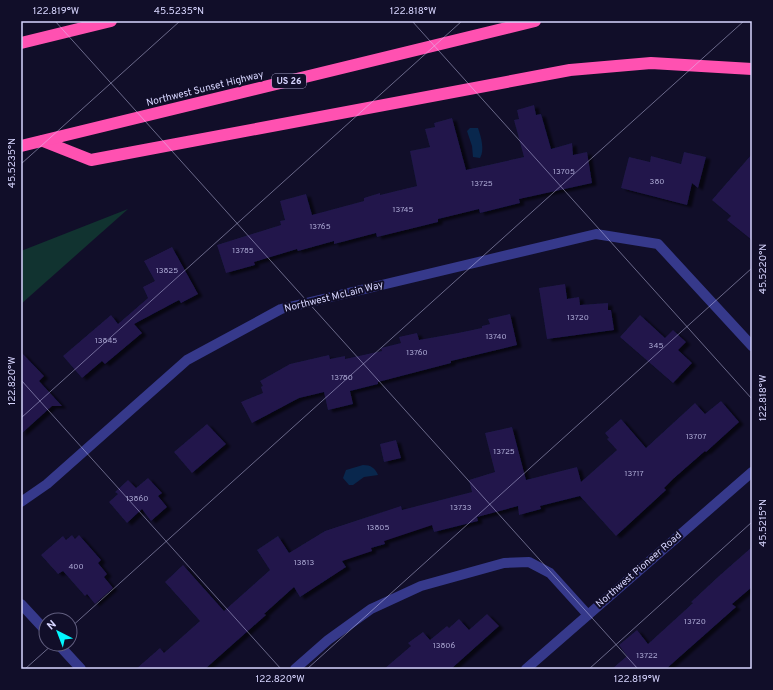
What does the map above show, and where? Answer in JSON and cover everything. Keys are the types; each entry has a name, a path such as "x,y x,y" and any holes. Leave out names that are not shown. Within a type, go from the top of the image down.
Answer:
{"highway":[{"path":"21,43 111,21"},
{"name":"Northwest Sunset Highway","path":"21,146 535,21"},
{"path":"43,141 91,160 570,70 652,62 752,69"}],"street":[{"name":"Northwest McLain Way","path":"21,502 47,484 187,360 281,309 596,234 658,244 752,346"},
{"name":"Northwest Pioneer Road","path":"526,669 752,472"},
{"path":"295,669 328,640 371,609 421,586 504,563 529,562 550,573 588,615"},
{"path":"21,604 38,622"},
{"path":"65,652 81,669"}],"green space":[{"path":"128,209 21,304 21,251"}],"water":[{"path":"470,128 478,128 482,147 480,158 473,157 472,146 467,131"},
{"path":"363,465 372,467 376,470 378,475 364,477 353,485 349,485 343,478 346,470"}],"building":[{"path":"534,105 536,115 541,114 551,149 572,143 573,155 587,152 592,183 519,199 520,203 480,213 479,209 438,219 438,222 377,237 376,233 334,244 334,241 298,251 297,249 254,262 255,265 226,273 217,245 281,225 280,221 285,220 280,201 306,194 312,215 364,201 364,198 380,193 380,195 417,186 410,151 430,147 425,129 435,127 434,123 452,118 466,170 524,157 514,120 519,119 517,110"},
{"path":"684,152 706,157 698,188 692,183 687,205 621,188 629,157 650,162 651,156 681,164"},
{"path":"752,154 752,240 727,220 731,216 712,200"},
{"path":"172,247 198,294 181,303 179,300 134,324 142,333 105,364 102,361 82,378 63,356 111,315 118,324 148,298 143,287 155,281 144,261"},
{"path":"565,284 567,299 579,297 580,305 608,303 608,310 611,310 614,330 547,339 539,288"},
{"path":"510,314 517,345 451,361 451,363 350,391 353,404 328,410 324,392 299,398 252,423 241,402 263,393 261,387 263,386 260,381 290,364 329,355 330,359 345,356 345,359 382,351 381,348 401,343 399,337 417,333 419,340 458,333 482,328 482,326 490,324 488,319"},
{"path":"640,315 665,338 673,330 686,342 678,350 692,363 673,383 620,337"},
{"path":"21,352 44,376 39,381 62,406 52,406 21,434"},
{"path":"721,401 739,422 673,479 664,488 666,490 616,536 580,496 540,506 541,509 519,515 518,506 477,517 478,521 434,532 432,525 384,541 385,544 371,548 372,551 342,561 346,567 300,597 294,587 264,614 266,615 205,669 136,669 160,648 164,653 200,621 165,582 183,565 224,611 270,570 257,550 278,536 289,553 325,531 401,506 402,510 472,492 469,480 495,472 485,433 512,427 526,480 577,467 581,482 617,450 607,439 609,438 605,433 621,419 646,448 695,403 705,414"},
{"path":"207,424 226,444 192,473 174,452"},
{"path":"396,440 401,458 384,462 380,444"},
{"path":"148,478 162,493 158,496 167,507 151,521 142,509 127,523 109,502 118,494 115,492 128,480 136,488"},
{"path":"72,535 75,539 79,535 101,560 98,563 107,574 104,577 113,588 95,604 87,594 85,596 63,571 58,574 41,555 63,536 66,540"},
{"path":"752,547 752,587 732,604 736,607 666,669 612,669 627,656 619,645 637,630 648,644 693,603 691,602"},
{"path":"487,614 499,626 451,669 384,669 411,646 408,643 423,632 430,640 447,626 449,628 459,619 469,630"}]}
